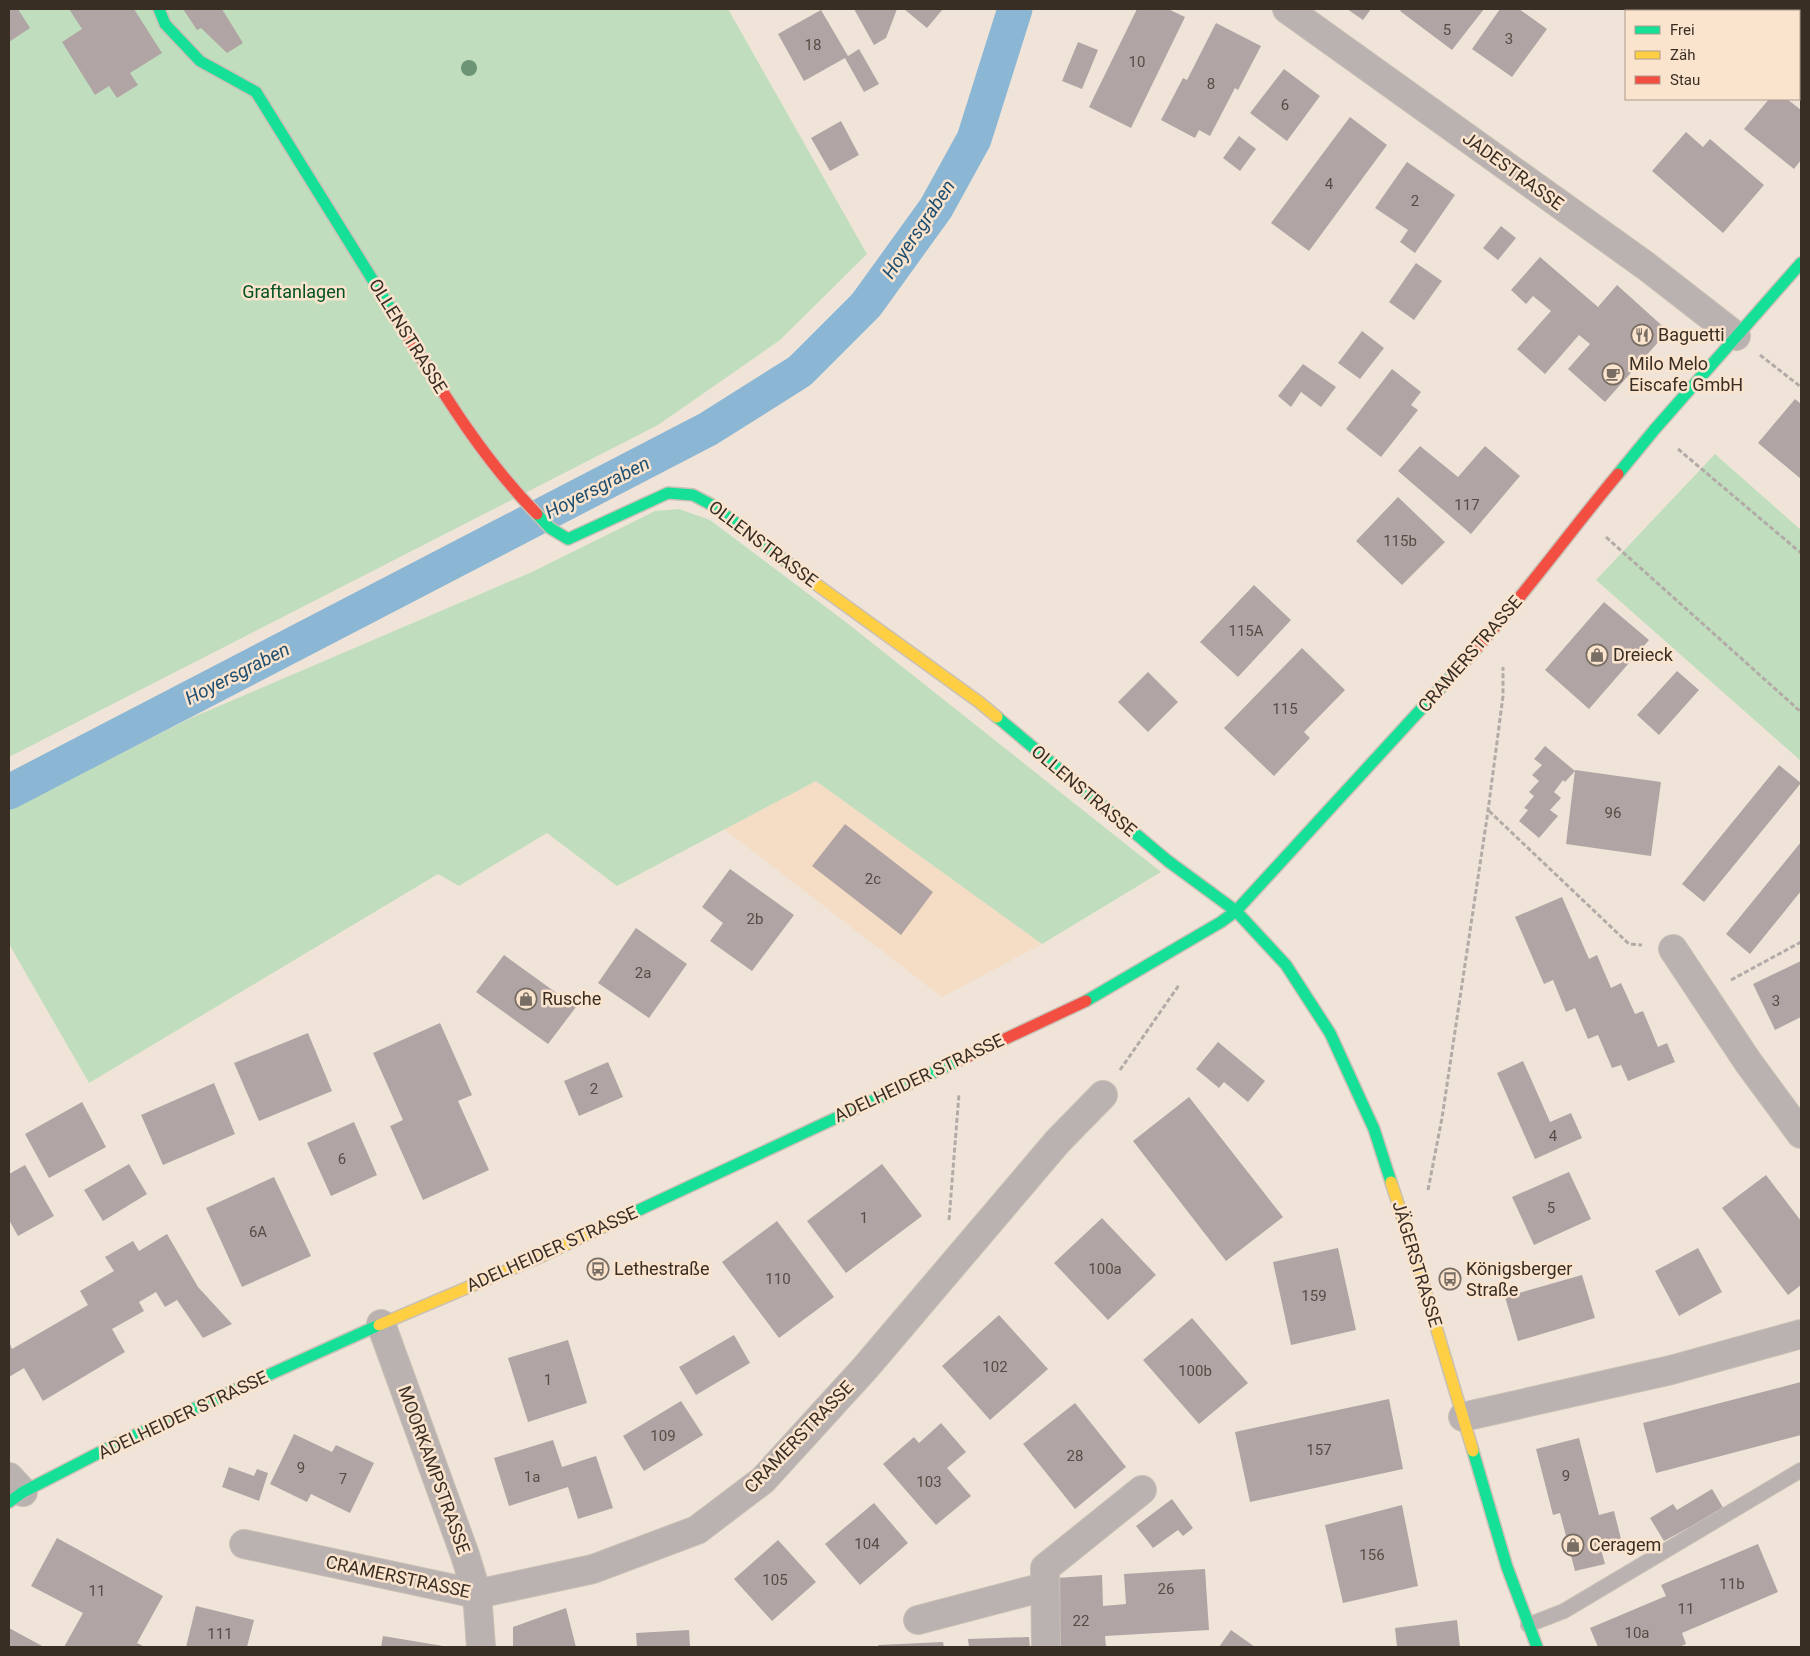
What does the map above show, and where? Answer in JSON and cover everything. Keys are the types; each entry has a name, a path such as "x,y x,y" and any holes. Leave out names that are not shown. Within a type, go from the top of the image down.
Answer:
{"street":[{"name":"OLLENSTRASSE","path":"159,9 165,24 200,61 256,92 460,418 519,496 550,528 568,539 668,494 692,495 712,505 854,612 979,702 1168,861 1236,911"},
{"name":"JADESTRASSE","path":"1287,9 1646,266 1736,336"},
{"name":"CRAMERSTRASSE","path":"1096,996 1222,922 1236,911 1502,621 1655,429 1801,263"},
{"name":"JÄGERSTRASSE","path":"1236,911 1286,965 1330,1033 1374,1129 1415,1256 1507,1566 1537,1647"},
{"path":"1674,949 1748,1062 1801,1134"},
{"name":"ADELHEIDER STRASSE","path":"13,1490 380,1324 544,1254 1096,996"},
{"name":"CRAMERSTRASSE","path":"244,1544 477,1594 594,1569 696,1530 763,1480 866,1367 1058,1141 1103,1095"},
{"name":"MOORKAMPSTRASSE","path":"380,1324 466,1555 477,1594 481,1647"},
{"path":"1463,1417 1672,1370 1801,1334"},
{"path":"1046,1647 1045,1568 1142,1490"},
{"path":"918,1620 1044,1587"}],"lane":[{"path":"1528,1624 1564,1611 1801,1470"}],"path":[{"path":"1736,336 1801,387"},
{"path":"1655,429 1801,553"},
{"path":"1584,516 1801,712"},
{"path":"1428,1191 1442,1118 1488,811 1503,696 1502,621"},
{"path":"1488,811 1630,944 1674,949"},
{"path":"1704,994 1801,942"},
{"path":"1103,1095 1182,980"},
{"path":"947,1273 951,1183 962,1058"}],"shaded area":[{"path":"816,781 1042,944 942,997 724,829"}],"green space":[{"name":"Graftanlagen","path":"9,9 728,9 867,254 780,340 658,425 9,757"},
{"path":"1715,454 1801,530 1801,761 1596,580"},
{"path":"679,509 710,520 847,623 1161,872 1042,944 816,781 617,886 547,833 459,886 438,874 89,1083 9,944 9,810 191,718 534,571 655,511"}],"building":[{"path":"9,9 18,9 30,28 9,42"},
{"path":"69,9 134,9 162,53 130,73 138,85 117,98 109,86 95,95 62,42 82,29"},
{"path":"183,9 222,9 243,43 227,53 201,28 197,30"},
{"path":"854,9 897,9 886,38 874,45"},
{"path":"904,9 943,9 927,28"},
{"path":"1137,9 1168,9 1185,17 1131,128 1089,107"},
{"path":"1347,9 1371,9 1363,20"},
{"path":"1402,9 1484,9 1452,50 1400,11"},
{"path":"1500,9 1519,9 1547,29 1512,77 1472,49"},
{"path":"1760,9 1801,9 1801,47 1800,10"},
{"path":"821,10 848,56 859,49 879,84 864,92 845,58 804,81 778,34"},
{"path":"1216,23 1261,46 1238,90 1235,88 1210,136 1199,130 1195,138 1161,120 1183,78 1187,80"},
{"path":"1078,42 1098,50 1082,89 1062,81"},
{"path":"1284,69 1320,96 1287,141 1250,113"},
{"path":"1768,100 1788,100 1801,110 1801,160 1794,169 1744,129"},
{"path":"1350,117 1387,145 1309,251 1271,223"},
{"path":"841,121 859,155 830,171 811,138"},
{"path":"1686,132 1703,147 1710,139 1764,185 1723,233 1652,171"},
{"path":"1239,136 1256,149 1240,171 1223,158"},
{"path":"1407,162 1455,195 1415,253 1400,242 1408,230 1375,208"},
{"path":"1501,226 1516,238 1498,260 1483,248"},
{"path":"1540,257 1598,307 1617,285 1668,331 1605,402 1568,369 1590,344 1579,335 1545,374 1517,349 1551,311 1533,296 1526,304 1511,290"},
{"path":"1416,263 1442,281 1414,320 1389,302"},
{"path":"1362,331 1384,348 1360,379 1338,363"},
{"path":"1303,364 1336,387 1321,407 1301,392 1291,407 1278,396"},
{"path":"1392,369 1421,392 1411,405 1418,410 1381,457 1346,429"},
{"path":"1795,399 1801,404 1801,479 1758,443"},
{"path":"1420,446 1458,477 1485,446 1520,476 1471,534 1398,471"},
{"path":"1398,497 1445,542 1402,585 1356,541"},
{"path":"1254,585 1291,620 1238,677 1200,642"},
{"name":"Dreieck","path":"1604,602 1649,640 1589,709 1545,670"},
{"path":"1302,648 1345,690 1304,732 1310,738 1274,776 1224,728"},
{"path":"1677,671 1699,690 1659,735 1637,715"},
{"path":"1148,672 1178,702 1148,732 1118,702"},
{"path":"1545,746 1575,771 1565,782 1563,780 1554,792 1561,798 1550,810 1558,816 1539,838 1519,821 1528,810 1524,808 1534,796 1529,792 1539,781 1532,775 1542,765 1534,759"},
{"path":"1779,765 1801,783 1704,902 1682,884"},
{"path":"1575,770 1661,782 1651,856 1566,844"},
{"path":"845,824 933,892 901,935 812,866"},
{"path":"1801,842 1801,891 1750,954 1726,934"},
{"path":"730,869 794,915 752,971 710,941 723,923 702,907"},
{"path":"1562,897 1589,959 1597,955 1611,988 1621,983 1635,1014 1643,1011 1658,1047 1667,1043 1675,1062 1628,1081 1621,1065 1612,1068 1598,1035 1588,1039 1575,1008 1566,1012 1553,980 1544,984 1515,917"},
{"path":"636,928 687,964 649,1018 598,983"},
{"name":"Rusche","path":"504,955 576,1007 548,1044 476,992"},
{"path":"1801,961 1801,1017 1775,1030 1753,984"},
{"path":"440,1023 472,1095 458,1101 489,1170 423,1200 390,1126 403,1120 373,1053"},
{"path":"308,1033 332,1091 259,1121 234,1063"},
{"path":"1218,1042 1265,1081 1248,1102 1224,1082 1219,1088 1196,1069"},
{"path":"1523,1061 1550,1122 1571,1113 1582,1138 1535,1159 1497,1073"},
{"path":"608,1062 623,1097 579,1116 564,1081"},
{"path":"214,1083 235,1134 163,1165 141,1115"},
{"path":"1189,1097 1283,1217 1226,1261 1133,1141"},
{"path":"82,1102 106,1147 49,1178 25,1134"},
{"path":"354,1122 377,1175 331,1196 307,1143"},
{"path":"129,1164 147,1194 103,1221 84,1190"},
{"path":"882,1164 922,1216 846,1273 807,1221"},
{"path":"25,1165 54,1216 18,1236 9,1220 9,1174"},
{"path":"1569,1172 1591,1219 1534,1245 1512,1197"},
{"path":"1766,1175 1801,1221 1801,1285 1788,1295 1722,1208"},
{"path":"274,1177 311,1256 242,1287 206,1208"},
{"path":"1102,1218 1156,1275 1108,1320 1054,1263"},
{"path":"777,1221 834,1297 779,1338 722,1262"},
{"path":"167,1234 198,1287 232,1324 203,1338 177,1300 165,1307 156,1292 139,1302 144,1311 112,1329 125,1352 43,1401 24,1368 9,1377 9,1342 12,1349 88,1305 80,1291 114,1271 105,1257 133,1241 139,1251"},
{"path":"1338,1248 1356,1330 1291,1345 1273,1262"},
{"path":"1698,1248 1722,1292 1679,1316 1655,1271"},
{"path":"1582,1275 1595,1318 1518,1341 1505,1297"},
{"path":"999,1315 1048,1369 990,1420 942,1366"},
{"path":"1192,1318 1248,1383 1199,1424 1143,1360"},
{"path":"734,1335 750,1363 696,1395 679,1367"},
{"path":"568,1340 587,1403 528,1422 508,1358"},
{"path":"1801,1382 1801,1435 1656,1473 1643,1423"},
{"path":"1389,1399 1403,1469 1250,1502 1235,1432"},
{"path":"681,1401 703,1435 644,1471 623,1436"},
{"path":"1075,1403 1126,1467 1075,1509 1023,1444"},
{"path":"941,1423 966,1452 947,1468 971,1496 936,1525 883,1464 914,1437 919,1443"},
{"path":"294,1434 332,1452 336,1445 374,1463 350,1513 311,1494 307,1502 270,1484"},
{"path":"1579,1438 1599,1515 1614,1511 1622,1543 1601,1549 1605,1564 1575,1571 1560,1513 1553,1515 1536,1449"},
{"path":"553,1440 562,1467 596,1456 613,1508 578,1519 568,1487 509,1506 494,1458"},
{"path":"229,1467 254,1476 257,1469 268,1473 259,1501 222,1487"},
{"path":"1712,1489 1725,1511 1690,1532 1688,1528 1664,1541 1650,1518 1673,1504 1677,1510"},
{"path":"1172,1499 1193,1528 1183,1536 1178,1530 1153,1548 1136,1526"},
{"path":"874,1503 908,1543 860,1585 825,1544"},
{"path":"1402,1505 1418,1586 1343,1603 1325,1525"},
{"path":"57,1538 163,1596 137,1643 145,1647 64,1647 83,1613 31,1586"},
{"path":"778,1540 816,1582 772,1621 734,1579"},
{"path":"1758,1544 1778,1592 1682,1633 1686,1644 1679,1647 1598,1647 1590,1628 1666,1596 1661,1585"},
{"path":"1205,1569 1209,1630 1105,1636 1106,1647 1060,1647 1056,1578 1102,1575 1103,1606 1126,1604 1124,1574"},
{"path":"196,1606 254,1620 247,1647 186,1647"},
{"path":"566,1608 576,1647 513,1647 513,1627"},
{"path":"1457,1620 1460,1647 1397,1647 1395,1628"},
{"path":"9,1628 44,1647 9,1647"},
{"path":"689,1630 690,1647 637,1647 636,1633"},
{"path":"1231,1630 1255,1647 1219,1647"},
{"path":"383,1636 443,1646 443,1647 381,1647"},
{"path":"1029,1637 1030,1647 969,1647 968,1639"},
{"path":"943,1642 944,1647 878,1647 878,1645"}],"waterway":[{"name":"Hoyersgraben","path":"9,792 708,429 800,371 866,305 936,208 974,139 1015,9"}],"traffic: fast":[{"path":"159,9 165,24 200,61 256,92 392,311"},
{"path":"1618,474 1655,429 1801,263"},
{"path":"537,514 550,528 568,539 668,493 693,495 712,505 809,579"},
{"path":"1086,1001 1221,922 1236,911 1467,659"},
{"path":"997,717 1168,861 1236,911 1286,965 1330,1033 1374,1129 1391,1182"},
{"path":"624,1217 958,1061"},
{"path":"9,1502 23,1492 118,1443 379,1325"},
{"path":"1473,1451 1507,1567 1537,1647"}],"traffic: slow":[{"path":"809,579 997,717"},
{"path":"1391,1182 1473,1451"},
{"path":"379,1325 544,1255 624,1217"}],"traffic: jam":[{"path":"392,311 477,442 537,514"},
{"path":"1467,659 1506,614 1618,474"},
{"path":"958,1061 1086,1001"}],"place":[{"name":"Baguetti","path":"1642,335"},
{"name":"Milo Melo Eiscafe GmbH","path":"1613,374"},
{"name":"Dreieck","path":"1597,655"},
{"name":"Rusche","path":"526,999"},
{"name":"Lethestraße","path":"598,1269"},
{"name":"Königsberger Straße","path":"1450,1279"},
{"name":"Ceragem","path":"1573,1545"}]}
